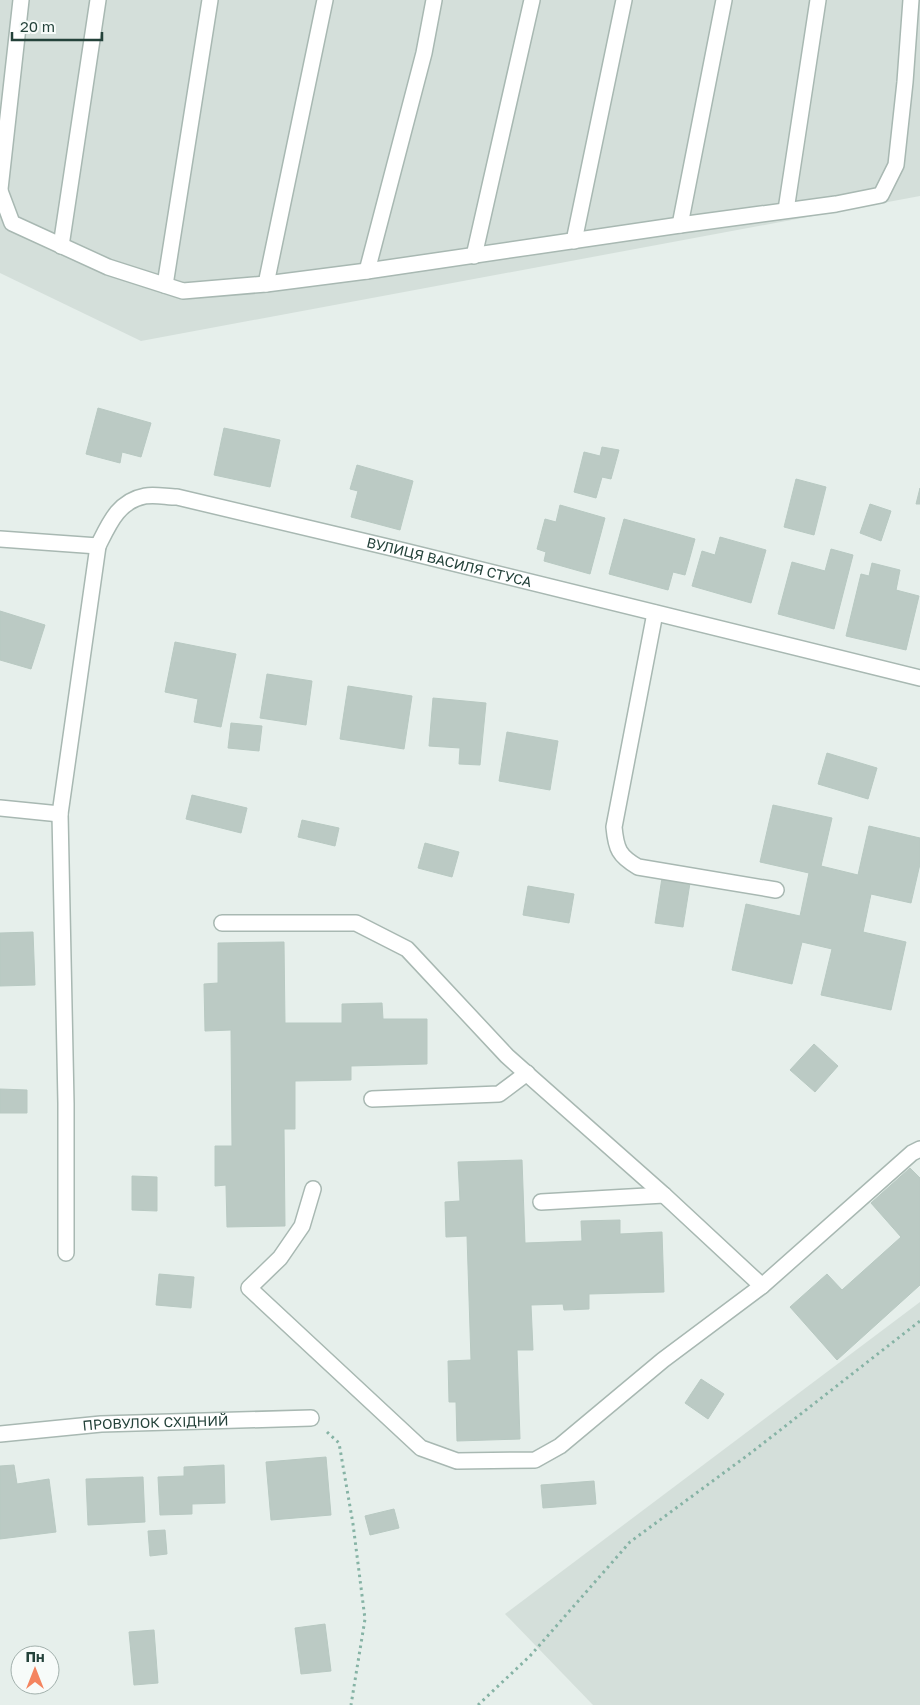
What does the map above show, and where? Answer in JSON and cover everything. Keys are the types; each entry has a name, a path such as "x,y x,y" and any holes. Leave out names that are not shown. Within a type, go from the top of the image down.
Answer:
{"street":[{"path":"21,0 0,190 12,223 108,268 184,291 266,284 367,272 680,225 836,204 881,195 896,165 911,0"},
{"path":"61,246 98,0"},
{"path":"165,285 210,0"},
{"path":"266,284 325,0"},
{"path":"367,272 424,53 434,0"},
{"path":"474,256 532,0"},
{"path":"574,241 624,0"},
{"path":"680,225 724,0"},
{"path":"786,210 818,0"},
{"name":"ВУЛИЦЯ ВАСИЛЯ СТУСА","path":"66,1253 66,1104 60,814 98,546 111,518 127,503 146,495 177,497 402,550 920,678"},
{"path":"0,538 98,546"},
{"path":"655,613 614,828 616,846 626,860 638,867 776,890"},
{"path":"0,808 60,814"},
{"path":"222,923 356,923 407,949 507,1056 664,1195 762,1286"},
{"path":"372,1099 499,1094 527,1073"},
{"path":"313,1189 302,1226 280,1258 249,1288 421,1448 457,1461 535,1460 560,1446 662,1360 762,1286 912,1153 920,1149"},
{"path":"541,1202 664,1195"},
{"name":"ПРОВУЛОК СХІДНИЙ","path":"0,1434 101,1424 311,1418"}],"path":[{"path":"478,1705 530,1656 630,1542 752,1452 920,1320"},
{"path":"311,1418 339,1443 354,1534 365,1619 351,1705"}],"shaded area":[{"path":"0,0 920,0 920,196 141,341 0,273"},
{"path":"920,1302 920,1705 593,1705 505,1614"}],"building":[{"path":"98,408 151,423 141,457 122,452 120,463 86,454"},
{"path":"224,428 280,440 270,487 214,475"},
{"path":"602,447 619,450 611,479 602,477 596,498 574,492 584,452 600,456"},
{"path":"357,465 413,481 400,530 351,517 358,491 350,489"},
{"path":"796,479 826,487 814,535 784,527"},
{"path":"920,488 920,504 916,504"},
{"path":"870,504 891,511 881,541 860,533"},
{"path":"560,505 605,518 590,574 544,561 546,552 537,549 545,519 556,522"},
{"path":"624,519 695,539 685,575 673,572 668,590 609,574"},
{"path":"720,537 766,550 751,603 692,586 702,551 715,555"},
{"path":"831,549 853,555 834,629 778,614 792,562 825,571"},
{"path":"872,563 900,570 896,590 919,596 906,650 846,636 861,574 869,576"},
{"path":"0,611 45,625 31,669 0,660"},
{"path":"175,642 236,654 221,727 194,722 198,699 165,692"},
{"path":"267,674 312,681 306,725 260,718"},
{"path":"348,686 412,696 404,749 340,739"},
{"path":"433,698 486,703 480,765 459,764 460,748 429,746"},
{"path":"231,723 262,726 259,751 228,748"},
{"path":"507,732 558,741 550,790 499,781"},
{"path":"827,753 877,768 868,799 818,784"},
{"path":"192,795 247,808 241,833 186,819"},
{"path":"773,805 832,818 821,866 858,875 869,826 920,838 920,864 911,903 871,894 863,932 906,942 891,1010 821,995 832,949 802,942 792,984 732,970 746,904 800,916 809,873 760,862"},
{"path":"302,820 339,828 335,846 298,837"},
{"path":"425,843 459,852 452,877 418,868"},
{"path":"662,878 690,883 683,927 655,923"},
{"path":"528,886 574,894 569,923 523,915"},
{"path":"33,932 35,985 0,986 0,933"},
{"path":"284,942 285,1023 342,1023 342,1004 382,1003 383,1019 427,1019 427,1064 351,1066 351,1080 295,1081 295,1129 284,1129 285,1226 227,1227 226,1185 215,1186 215,1146 232,1146 231,1030 205,1031 204,984 218,983 218,943"},
{"path":"814,1044 838,1066 815,1092 790,1070"},
{"path":"0,1089 27,1090 27,1113 0,1113"},
{"path":"522,1160 525,1243 582,1241 581,1221 620,1220 620,1234 662,1232 664,1292 589,1294 589,1309 564,1310 563,1304 531,1305 533,1350 517,1350 520,1439 457,1441 456,1402 449,1402 448,1361 471,1360 467,1236 446,1237 445,1202 460,1201 458,1162"},
{"path":"910,1168 920,1178 920,1285 837,1360 790,1307 827,1274 842,1290 901,1237 871,1203"},
{"path":"132,1176 157,1177 157,1211 132,1210"},
{"path":"159,1274 194,1277 191,1308 156,1305"},
{"path":"701,1379 724,1394 708,1419 685,1403"},
{"path":"326,1457 331,1515 271,1520 266,1462"},
{"path":"14,1465 17,1484 49,1479 56,1532 0,1539 0,1466"},
{"path":"224,1465 225,1503 192,1504 192,1514 160,1515 158,1477 184,1476 184,1467"},
{"path":"143,1477 145,1522 88,1525 86,1479"},
{"path":"594,1481 596,1504 543,1508 541,1485"},
{"path":"394,1509 399,1528 370,1535 365,1516"},
{"path":"165,1530 167,1554 150,1556 148,1531"},
{"path":"325,1624 331,1671 301,1674 295,1628"},
{"path":"154,1630 158,1683 134,1685 129,1632"}]}
